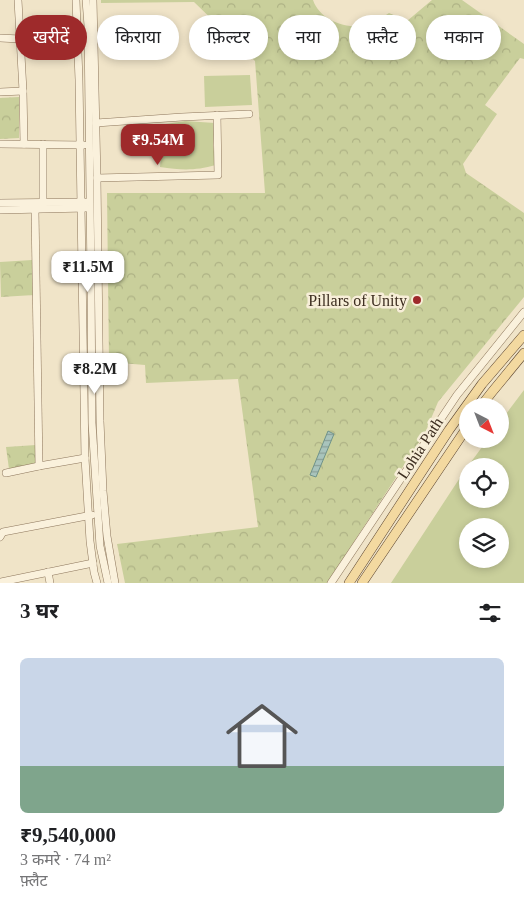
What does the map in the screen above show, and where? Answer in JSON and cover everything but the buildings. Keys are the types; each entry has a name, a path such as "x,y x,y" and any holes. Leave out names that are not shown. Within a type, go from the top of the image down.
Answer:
{"main road":[{"name":"Lohia Path","path":"349,583 449,430 482,384 524,336"},
{"path":"487,398 524,353"},
{"name":"Lohia Path","path":"362,583 459,439"}],"street":[{"path":"18,0 19,15"},
{"path":"76,0 85,458 88,516 97,583"},
{"path":"86,0 88,26 92,423 100,546 108,583"},
{"path":"93,0 98,204 100,421 107,536 115,583"},
{"path":"0,38 15,39"},
{"path":"21,60 24,144"},
{"path":"0,92 23,91"},
{"path":"96,123 249,114"},
{"path":"97,178 218,175 217,115"},
{"path":"0,144 89,145"},
{"path":"39,466 40,207 43,144"},
{"path":"0,203 40,207"},
{"path":"0,210 98,204"},
{"path":"331,583 457,395 524,312"},
{"path":"6,473 85,458"},
{"path":"0,537 3,532 97,514"},
{"path":"0,581 93,563"},
{"path":"48,572 50,583"}],"green space":[{"path":"101,0 313,0 324,15 278,15 278,60 339,60 339,23 349,26 349,60 416,60 416,15 414,15 432,0 462,0 483,15 426,15 426,60 501,60 501,28 524,44 524,59 520,58 485,105 497,114 463,164 466,173 524,213 524,297 438,402 425,433 327,583 125,583 117,544 258,527 238,379 146,383 145,365 109,362 107,193 265,193 254,60 268,60 268,15 207,15 194,2 101,3"},
{"path":"250,75 252,105 205,107 204,76"},
{"path":"19,97 19,138 0,139 0,98"},
{"path":"185,121 215,123 213,145 216,165 188,169 160,167 161,136 159,125"},
{"path":"32,260 34,295 1,297 0,262"},
{"path":"524,390 524,583 391,583 459,479 459,508 509,508 509,458 474,458 481,448 509,448 509,410"},
{"path":"36,445 36,464 9,469 6,447"}],"water":[{"path":"328,431 334,434 316,477 310,475"}],"place":[{"name":"Pillars of Unity","path":"417,300"}]}
